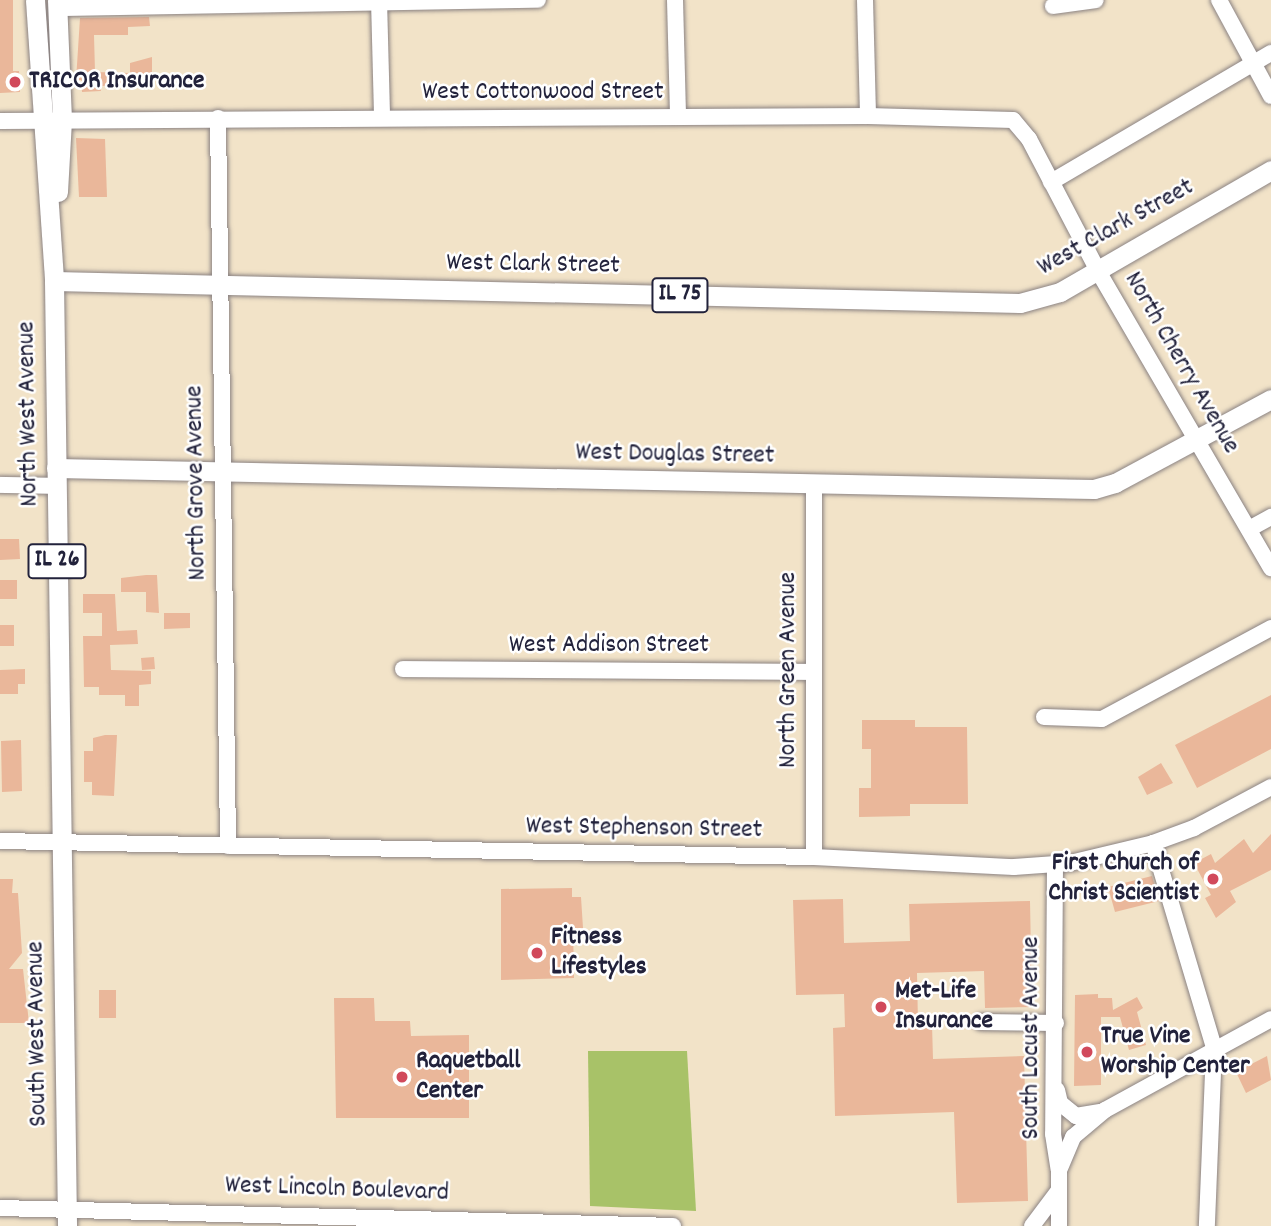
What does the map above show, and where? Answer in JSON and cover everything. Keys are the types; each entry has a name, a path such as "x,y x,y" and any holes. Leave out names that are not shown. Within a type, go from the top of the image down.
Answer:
{"main road":[{"name":"North West Avenue","path":"35,0 53,120"},
{"name":"North West Avenue","path":"57,4 53,120 61,841"},
{"name":"West Clark Street","path":"54,281 1020,303 1060,292 1271,170"},
{"name":"West Douglas Street","path":"56,477 222,472 1094,489 1115,483 1271,398"},
{"name":"South West Avenue","path":"61,841 67,1217"}],"street":[{"path":"57,4 538,0"},
{"path":"675,0 678,116"},
{"path":"865,0 868,116"},
{"path":"1053,6 1096,0"},
{"path":"1219,0 1271,96"},
{"path":"379,1 382,118"},
{"path":"1051,182 1271,52"},
{"name":"West Cottonwood Street","path":"0,121 678,116 868,116 1013,120 1029,139 1051,182"},
{"name":"North Grove Avenue","path":"218,118 217,284 228,846"},
{"name":"North Cherry Avenue","path":"1051,182 1098,271 1271,568"},
{"name":"West Douglas Street","path":"0,485 56,477"},
{"name":"North Green Avenue","path":"814,484 814,857"},
{"path":"1249,529 1271,517"},
{"path":"1044,717 1102,719 1271,628"},
{"name":"West Addison Street","path":"404,669 813,672"},
{"name":"West Stephenson Street","path":"0,841 814,857 984,866 1055,865 1153,843 1194,828 1271,788"},
{"path":"1153,843 1214,1048 1207,1226"},
{"name":"South Locust Avenue","path":"1055,865 1056,1023 1053,1135 1059,1170 1059,1226"},
{"path":"982,1022 1056,1023"},
{"name":"South Locust Avenue","path":"1059,1170 1073,1136 1105,1110 1214,1048 1269,1024"},
{"path":"1054,1080 1067,1111 1083,1116 1105,1110"},
{"path":"1032,1226 1059,1190"},
{"name":"West Lincoln Boulevard","path":"0,1208 67,1217 673,1226"}],"green space":[{"path":"588,1051 687,1051 696,1211 590,1206"}],"building":[{"path":"0,0 13,0 13,71 19,71 20,92 0,93"},
{"path":"149,17 150,26 128,27 128,35 94,35 95,72 130,73 130,63 152,57 152,85 100,86 101,91 82,92 81,80 76,80 80,18"},
{"path":"76,138 105,139 107,197 79,197"},
{"path":"0,539 19,539 20,559 0,560"},
{"path":"157,575 159,613 146,612 146,592 121,592 121,578"},
{"path":"0,580 17,580 17,599 0,599"},
{"path":"83,594 115,594 117,631 137,630 138,644 110,645 111,670 151,671 151,684 139,685 139,706 125,706 125,695 99,695 99,687 84,687 83,636 102,636 102,613 83,613"},
{"path":"164,613 190,613 190,628 164,629"},
{"path":"0,625 14,625 14,646 0,646"},
{"path":"154,657 155,669 142,670 141,658"},
{"path":"25,669 25,684 18,684 18,694 0,694 0,670"},
{"path":"1271,695 1271,749 1197,788 1175,745"},
{"path":"862,720 915,720 915,727 967,727 968,804 910,804 910,816 859,817 859,788 871,788 871,749 862,749"},
{"path":"117,735 114,796 92,795 92,782 84,782 84,751 93,751 93,738"},
{"path":"21,740 22,791 2,792 1,741"},
{"path":"1161,763 1173,783 1147,795 1138,777"},
{"path":"1271,834 1271,870 1230,891 1236,902 1216,918 1205,898 1211,895 1194,863 1211,854 1215,863 1244,839 1253,853"},
{"path":"1152,876 1159,901 1115,912 1108,887"},
{"path":"0,879 13,879 12,893 18,893 22,953 9,969 23,969 29,1023 0,1023"},
{"name":"Fitness Lifestyles","path":"572,888 572,897 581,897 583,928 573,928 574,978 501,980 501,889"},
{"name":"Met-Life Insurance","path":"843,899 844,943 910,941 909,904 1030,901 1032,1007 985,1008 984,971 917,973 918,1024 932,1024 933,1059 1024,1056 1028,1201 957,1203 954,1112 835,1116 833,1028 845,1027 844,994 796,995 793,900"},
{"path":"99,990 116,990 116,1018 99,1018"},
{"path":"1098,994 1098,998 1112,998 1113,1010 1137,997 1143,1008 1137,1012 1146,1045 1129,1050 1120,1017 1101,1017 1101,1085 1074,1086 1075,995"},
{"name":"Raquetball Center","path":"334,998 374,998 375,1021 410,1021 411,1036 469,1035 469,1118 336,1118"},
{"path":"1267,1056 1271,1080 1246,1093 1236,1072"}],"place":[{"name":"TRICOR Insurance","path":"15,82"},
{"name":"First Church of Christ Scientist","path":"1213,879"},
{"name":"Fitness Lifestyles","path":"537,953"},
{"name":"Met-Life Insurance","path":"881,1007"},
{"name":"True Vine Worship Center","path":"1087,1052"},
{"name":"Raquetball Center","path":"402,1077"}]}
